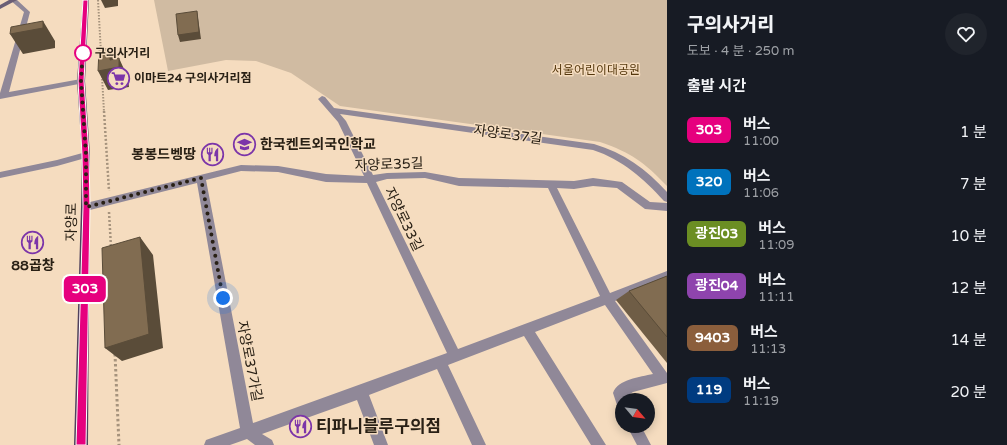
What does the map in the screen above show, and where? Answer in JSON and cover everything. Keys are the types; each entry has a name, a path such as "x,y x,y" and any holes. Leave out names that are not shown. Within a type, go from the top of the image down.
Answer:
{"main road":[{"path":"0,6 14,0"},
{"name":"자양로","path":"81,445 86,155 81,81 86,0"}],"street":[{"path":"14,0 27,12 2,96 81,81"},
{"name":"자양로33길","path":"322,99 342,121 455,357"},
{"name":"자양로37길","path":"332,110 594,147 614,154 633,164 667,198"},
{"path":"0,175 57,163 86,155"},
{"name":"자양로35길","path":"86,207 241,168 278,169 326,178 370,180 387,176 425,175 460,182 574,185 592,182 619,185 648,206 667,206"},
{"name":"자양로37가길","path":"201,178 248,432"},
{"path":"551,184 607,299 663,378 630,386 619,393"},
{"path":"211,445 361,392 667,276"},
{"path":"526,329 599,445"},
{"path":"440,362 479,445"},
{"path":"361,392 381,445"},
{"path":"248,432 267,445"},
{"path":"638,433 644,445"}],"path":[{"path":"98,0 101,54"},
{"path":"102,70 111,248"},
{"path":"115,350 119,445"}],"green space":[{"name":"서울어린이대공원","path":"154,0 667,0 667,186 637,159 621,150 600,142 340,106 291,73 256,61 226,60 168,71"}],"building":[{"path":"197,11 199,32 178,35 176,14"},
{"path":"43,21 43,28 10,34 11,27"},
{"path":"110,48 110,60 119,58 119,67 98,71 99,50"},
{"path":"140,237 149,334 105,348 102,248"},
{"path":"667,276 667,337 629,291"}],"bus line":[{"name":"303","path":"81,445 86,207 86,155 81,81 86,0"}],"place":[{"name":"구의사거리","path":"83,53"},
{"name":"이마트24 구의사거리점","path":"119,78"},
{"name":"한국켄트외국인학교","path":"244,144"},
{"name":"봉봉드벵땅","path":"212,154"},
{"name":"88곱창","path":"33,243"},
{"name":"티파니블루구의점","path":"301,426"}],"route":[{"path":"83,53 83,49 81,81 86,155 86,207 201,178 223,298"}]}
